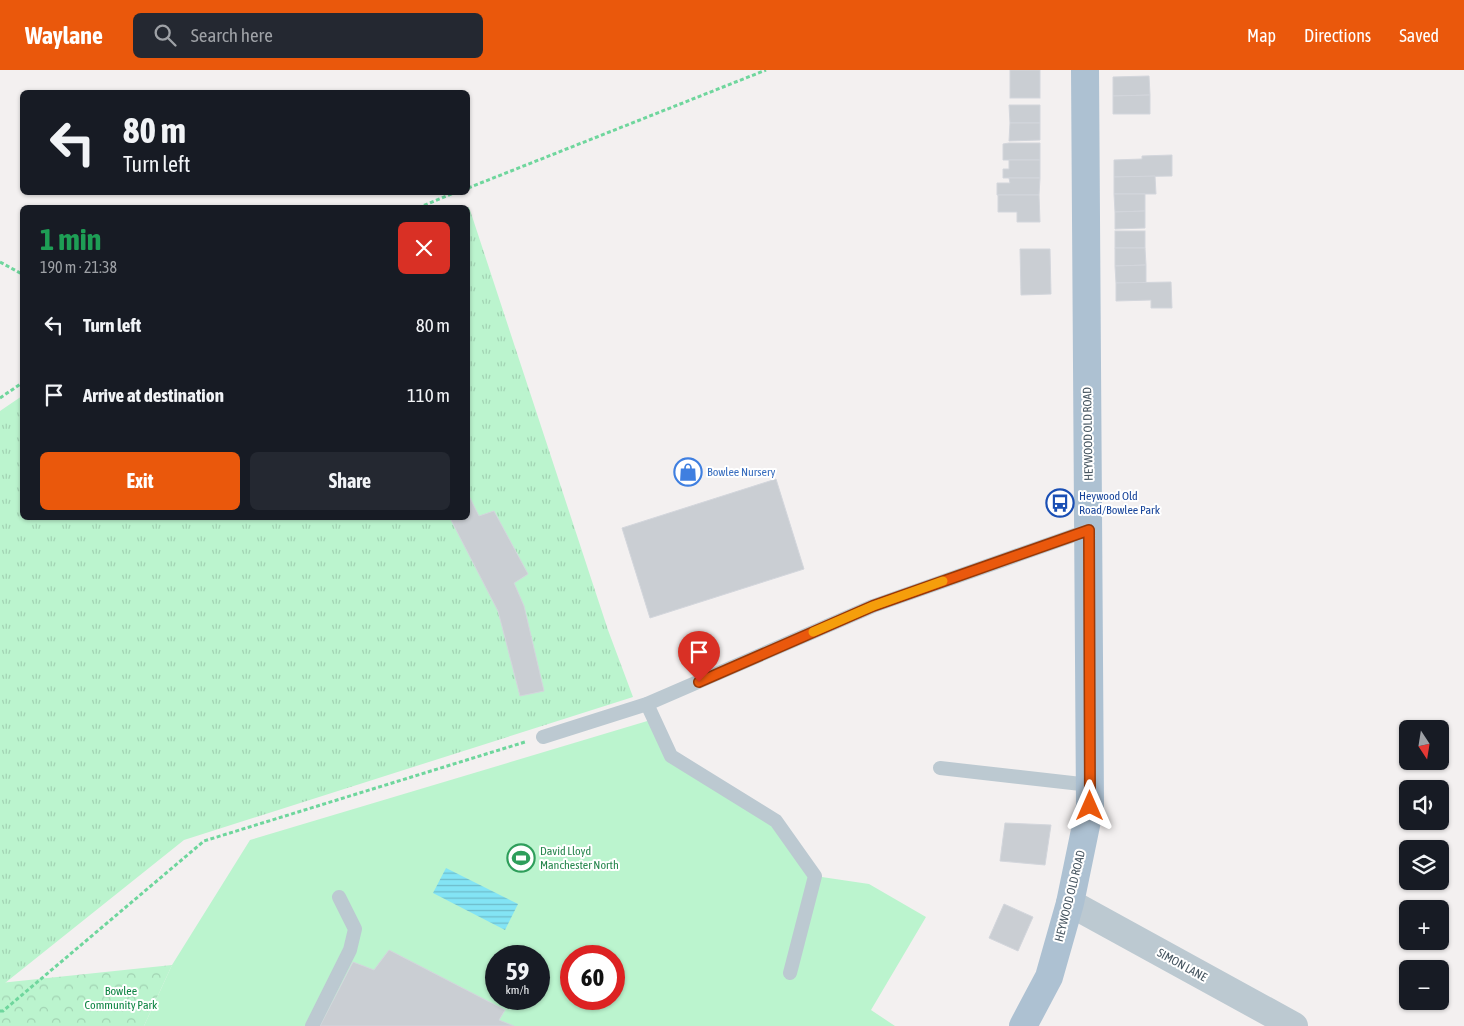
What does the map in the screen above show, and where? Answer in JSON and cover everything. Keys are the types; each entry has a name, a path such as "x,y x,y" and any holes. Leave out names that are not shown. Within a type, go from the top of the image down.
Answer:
{"main road":[{"name":"HEYWOOD OLD ROAD","path":"1023,1026 1048,977 1070,903 1090,806 1084,70"}],"street":[{"name":"SIMON LANE","path":"1070,903 1294,1026"}],"lane":[{"path":"543,736 647,704 873,606 1089,530"},
{"path":"647,704 671,756 776,821 815,876 790,973"},
{"path":"940,768 1090,785"},
{"path":"312,1026 350,950 355,929 340,897"}],"path":[{"path":"470,187 766,70"},
{"path":"425,205 449,195"},
{"path":"0,262 20,273"},
{"path":"0,398 20,384"},
{"path":"0,1011 3,1011 204,841 543,736"}],"green space":[{"path":"470,210 608,630 633,697 184,840 0,987 0,411 20,397 20,520 470,520"},
{"name":"David Lloyd Manchester North","path":"654,719 671,756 777,822 815,876 869,884 926,917 871,1010 895,1026 144,1026 172,965 250,840"},
{"name":"Bowlee Community Park","path":"172,965 144,1026 0,1026 0,983"}],"water":[{"path":"446,868 518,904 505,930 433,893"}],"building":[{"path":"1010,70 1040,70 1040,98 1010,98"},
{"path":"1149,76 1150,95 1113,96 1113,77"},
{"path":"1150,95 1150,114 1113,114 1113,96"},
{"path":"1009,105 1040,105 1040,123 1010,123"},
{"path":"1010,123 1040,123 1040,140 1009,141"},
{"path":"1040,143 1040,160 1003,160 1003,144"},
{"path":"1172,155 1172,176 1114,177 1114,160 1142,159 1142,156"},
{"path":"1009,160 1040,160 1040,178 1003,178 1003,169 1009,169"},
{"path":"1155,176 1156,194 1114,194 1114,177"},
{"path":"1009,178 1040,178 1039,195 997,195 997,183 1010,183"},
{"path":"1114,194 1145,194 1145,211 1115,212"},
{"path":"998,195 1039,195 1040,222 1017,222 1017,212 998,212"},
{"path":"1145,211 1145,228 1115,229 1115,212"},
{"path":"1115,231 1145,231 1145,248 1115,248"},
{"path":"1115,248 1145,248 1146,265 1115,266"},
{"path":"1020,249 1050,249 1051,294 1021,295"},
{"path":"1146,265 1146,283 1116,283 1115,266"},
{"path":"1171,282 1172,308 1151,308 1151,300 1116,301 1116,283"},
{"path":"776,479 804,569 650,618 622,528"},
{"path":"470,498 479,516 494,511 528,574 514,583 524,606 544,691 520,696 498,611 451,520 470,520"},
{"path":"1005,823 1051,825 1045,865 1000,861"},
{"path":"1004,904 1033,917 1018,951 989,938"},
{"path":"389,950 485,1000 485,1010 505,1010 499,1020 514,1026 320,1026 353,962 374,970"}],"slow traffic":[{"path":"813,632 873,606 943,581"}],"place":[{"name":"Bowlee Nursery","path":"688,472"},
{"name":"Heywood Old Road/Bowlee Park","path":"1060,503"},
{"name":"David Lloyd Manchester North","path":"521,858"}],"route":[{"path":"699,682 873,606 1089,530 1090,806"}]}
